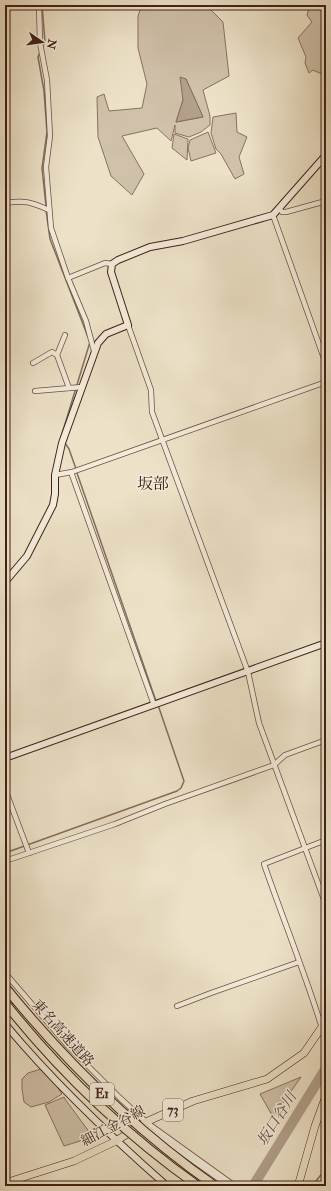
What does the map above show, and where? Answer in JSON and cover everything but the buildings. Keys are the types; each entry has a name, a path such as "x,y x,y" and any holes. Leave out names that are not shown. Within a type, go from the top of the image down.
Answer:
{"highway":[{"name":"東名高速道路","path":"5,987 29,1016 93,1086 140,1128 215,1186"},
{"name":"東名高速道路","path":"5,1003 64,1070 111,1116 158,1157 198,1186"}],"main road":[{"name":"細江金谷線","path":"5,1183 74,1161 116,1142 144,1123 193,1101 267,1079 304,1053 324,1025"},
{"path":"298,1186 315,1126 326,1096"}],"street":[{"path":"39,5 40,43 47,80 50,136 46,167 51,228 68,278 86,321 94,351"},
{"path":"68,278 105,263 112,264 118,260 150,247 183,241 273,215 326,155"},
{"path":"5,203 28,201 49,210"},
{"path":"279,208 282,212 286,212 326,201"},
{"path":"273,215 326,364"},
{"path":"112,264 110,272 152,390 152,412 248,672 259,722 326,905"},
{"path":"5,582 27,556 53,505 55,494 55,475 62,443 98,342 106,334 128,325"},
{"path":"57,355 65,335"},
{"path":"33,363 52,352 57,355 70,388"},
{"path":"55,475 79,470 162,439 326,382"},
{"path":"35,391 81,387"},
{"path":"71,472 155,705"},
{"path":"5,758 326,643"},
{"path":"5,861 28,851 115,824 164,804 274,765 285,755 326,740"},
{"path":"5,789 28,851"},
{"path":"324,1025 299,962 264,864 326,840"},
{"path":"177,1006 299,962"},
{"path":"5,973 68,1046 144,1123 229,1186"},
{"path":"5,1024 24,1047 76,1103 116,1142 167,1186"},
{"path":"144,1123 235,1186"}],"shaded area":[{"path":"142,5 206,5 223,22 229,76 203,90 210,116 210,125 201,132 189,137 175,133 175,125 171,141 157,128 122,136 144,174 132,195 111,176 98,137 97,97 104,94 109,111 142,108 147,84 138,48 138,16","holes":["186,79 203,117 176,122 183,100"]},
{"path":"310,5 326,5 326,76 313,70 309,73 305,63 306,57 298,38 312,22 307,15"},
{"path":"180,77 186,79 203,117 176,122 183,100"},
{"path":"236,113 237,132 247,137 239,157 244,174 235,179 221,154 216,149 211,133 213,117"},
{"path":"208,132 216,153 191,161 188,148 190,140"},
{"path":"174,134 188,139 187,160 172,148"},
{"path":"44,1068 62,1094 49,1102 31,1107 24,1102 22,1079 28,1073"},
{"path":"301,1077 273,1117 260,1094"},
{"path":"64,1097 93,1137 64,1146 45,1105"}],"waterway":[{"path":"42,5 45,42 42,47"},
{"path":"40,52 38,57 44,91 47,132 42,168 46,206"},
{"path":"46,210 50,239 88,337"},
{"path":"62,438 61,437 90,342"},
{"path":"65,443 69,449 76,469"},
{"path":"77,473 156,701"},
{"path":"5,853 177,791 181,788 184,781 158,705"},
{"name":"坂口谷川","path":"253,1186 326,1068"},
{"path":"312,1186 326,1170"}],"district":[{"name":"坂部","path":"153,484"}]}
